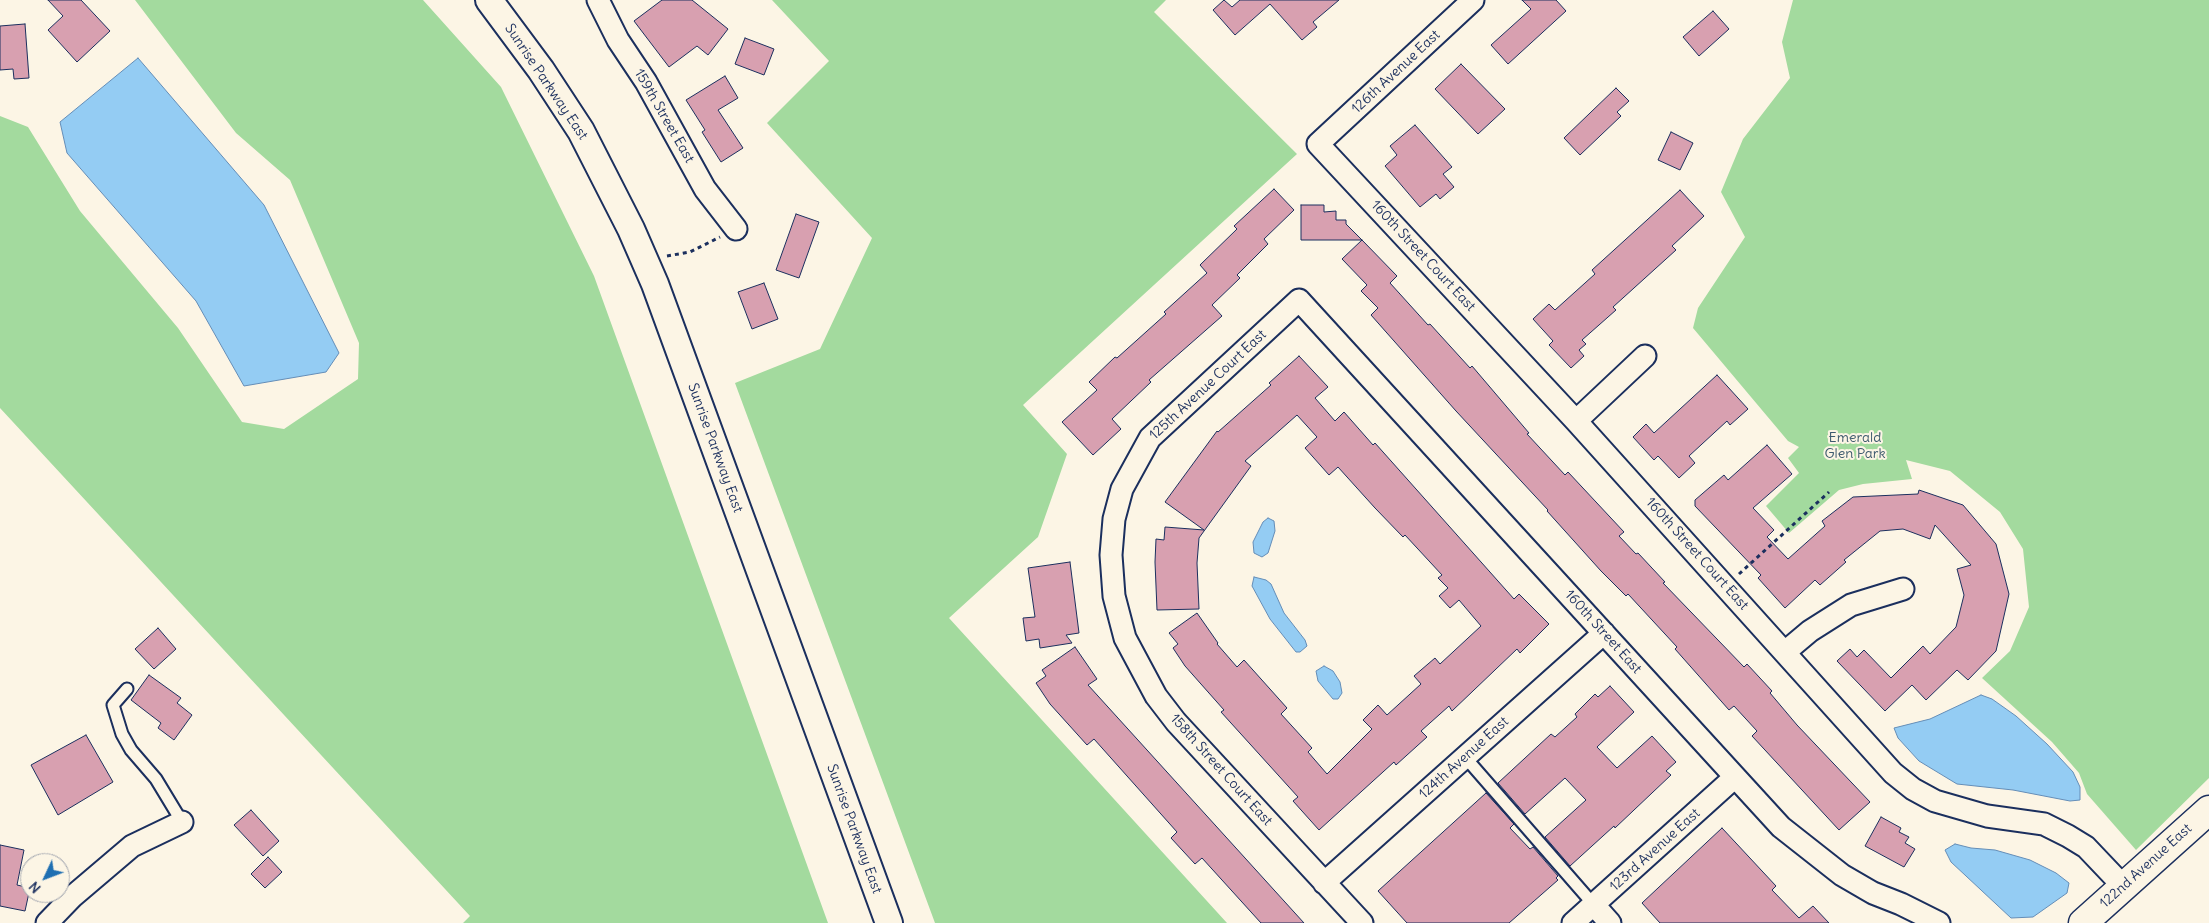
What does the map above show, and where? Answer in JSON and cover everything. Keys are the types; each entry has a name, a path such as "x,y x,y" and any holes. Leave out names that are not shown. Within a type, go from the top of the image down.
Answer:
{"main road":[{"name":"122nd Avenue East","path":"2084,923 2209,810"}],"street":[{"name":"Sunrise Parkway East","path":"489,0 541,70 581,131 631,229 662,302 889,923"},
{"name":"159th Street East","path":"598,0 618,40 646,82 705,189 736,229"},
{"name":"126th Avenue East","path":"1318,144 1473,0"},
{"name":"160th Street Court East","path":"1318,144 1576,421 1893,773 1912,789 1935,802 1987,816 2044,824 2086,847 2124,887"},
{"name":"125th Avenue Court East","path":"1114,596 1111,554 1114,519 1122,488 1150,438 1299,300"},
{"name":"160th Street East","path":"1299,300 1781,827 1842,876 1873,893 1901,904 1939,923"},
{"path":"1576,421 1645,356"},
{"path":"1785,652 1810,630 1850,605 1903,589"},
{"name":"158th Street Court East","path":"1114,596 1125,638 1156,696 1176,722 1362,923"},
{"name":"124th Avenue East","path":"1324,882 1604,633"},
{"name":"123rd Avenue East","path":"1573,923 1736,777"},
{"path":"47,923 72,897 132,846 182,822"},
{"path":"1594,905 1610,923"}],"lane":[{"path":"127,689 113,705 122,734 131,750 156,779 182,822"},
{"path":"1465,757 1594,905"}],"path":[{"path":"673,255 690,252 736,229"},
{"path":"1726,586 1829,492"}],"green space":[{"path":"135,0 423,0 501,87 594,276 828,923 463,923 470,916 0,408 0,116 28,127 80,211 178,328 242,422 284,429 358,379 359,343 290,180 236,133"},
{"path":"772,0 1166,0 1154,12 1297,154 1023,405 1067,454 1038,537 949,618 1227,923 935,923 735,383 820,349 872,238 767,123 829,61"},
{"name":"Emerald Glen Park","path":"1793,0 2209,0 2209,778 2136,850 2087,794 2079,773 2052,742 1982,678 2010,651 2029,607 2023,549 2000,512 1950,471 1906,460 1912,479 1863,484 1839,490 1789,533 1766,506 1799,473 1788,458 1799,447 1788,441 1693,328 1698,308 1745,237 1721,192 1743,139 1790,78 1782,42"}],"water":[{"path":"138,58 264,205 339,353 326,372 244,386 196,301 67,153 60,122"},
{"path":"1268,518 1274,521 1275,531 1268,553 1262,557 1254,553 1253,542 1263,522"},
{"path":"1254,577 1266,580 1271,584 1284,613 1305,640 1307,646 1300,652 1296,652 1270,619 1252,586"},
{"path":"1324,666 1333,671 1340,682 1342,693 1338,699 1333,699 1318,681 1316,671"},
{"path":"1981,695 1992,699 2016,716 2047,744 2073,772 2080,787 2080,800 2070,801 2013,790 1957,784 1919,761 1898,738 1894,728 1930,719"},
{"path":"1955,844 1971,848 1995,850 2030,860 2056,873 2069,883 2067,893 2033,917 2011,918 1951,862 1945,850"}],"building":[{"path":"48,0 81,0 110,31 77,62 48,30 63,16"},
{"path":"662,0 692,0 728,29 708,55 697,46 669,67 634,21"},
{"path":"1224,0 1232,7 1240,0 1339,0 1313,22 1317,27 1302,40 1270,4 1235,35 1213,10"},
{"path":"1522,0 1556,0 1566,11 1508,64 1491,45 1531,9"},
{"path":"1713,11 1729,29 1699,56 1683,37"},
{"path":"25,24 29,78 14,79 13,69 0,70 0,26"},
{"path":"745,38 774,49 764,75 735,64"},
{"path":"1461,64 1505,109 1478,134 1435,89"},
{"path":"725,76 738,98 718,110 743,148 721,162 702,132 705,130 686,100"},
{"path":"1616,88 1629,101 1617,112 1621,116 1580,155 1564,138"},
{"path":"1415,125 1452,167 1443,174 1454,187 1440,199 1436,194 1420,207 1385,166 1397,155 1390,146"},
{"path":"1671,132 1693,143 1680,170 1658,160"},
{"path":"1274,189 1294,210 1264,239 1268,244 1237,275 1240,278 1212,305 1222,316 1149,380 1151,382 1112,419 1121,429 1093,455 1062,422 1097,390 1089,382 1115,357 1117,358 1166,314 1164,312 1207,273 1200,265 1237,229 1234,226"},
{"path":"1680,190 1704,216 1672,246 1676,250 1613,307 1616,310 1582,340 1586,344 1579,350 1584,356 1571,368 1549,345 1553,341 1533,319 1549,304 1555,310 1595,274 1592,270"},
{"path":"1301,205 1324,205 1324,212 1336,211 1336,220 1346,220 1346,224 1362,240 1301,240"},
{"path":"796,214 819,222 799,278 776,270"},
{"path":"1362,240 1397,276 1390,283 1470,368 1472,366 1529,433 1527,434 1565,475 1568,472 1624,532 1619,536 1636,554 1638,553 1665,582 1663,583 1744,667 1747,664 1772,691 1770,693 1797,725 1870,802 1839,830 1752,736 1757,731 1734,706 1729,710 1675,649 1677,647 1628,594 1626,596 1601,571 1371,315 1378,308 1361,291 1367,285 1342,259"},
{"path":"764,283 778,319 752,329 738,292"},
{"path":"1299,356 1328,387 1315,398 1335,421 1344,412 1373,445 1375,443 1514,599 1519,594 1549,624 1520,653 1517,649 1452,711 1449,706 1421,731 1427,737 1396,765 1394,762 1319,830 1293,801 1298,797 1221,712 1224,710 1185,666 1173,648 1178,644 1169,633 1197,613 1217,644 1237,667 1244,660 1287,708 1281,714 1312,748 1308,752 1327,774 1372,729 1363,720 1378,705 1387,715 1421,684 1414,676 1435,658 1440,664 1481,626 1459,600 1450,608 1439,596 1448,588 1438,578 1442,575 1405,535 1403,537 1375,508 1338,467 1329,475 1305,448 1317,437 1297,415 1245,461 1251,466 1199,538 1197,563 1199,609 1157,610 1156,539 1164,540 1165,527 1204,530 1165,502 1217,431 1271,385 1269,383"},
{"path":"1717,375 1748,409 1730,425 1727,421 1689,456 1695,463 1679,478 1658,456 1654,460 1633,437 1646,424 1654,433"},
{"path":"1767,445 1792,474 1753,508 1774,530 1767,537 1788,559 1825,526 1822,521 1853,497 1918,494 1919,490 1963,505 1996,544 2009,594 1996,651 1968,680 1957,670 1926,700 1912,685 1885,711 1837,661 1850,649 1857,657 1864,650 1891,678 1923,646 1930,654 1956,627 1964,595 1957,569 1971,565 1935,525 1930,539 1903,529 1880,531 1844,560 1846,562 1820,585 1815,580 1785,608 1758,578 1761,575 1695,506 1695,500 1724,475 1728,480"},
{"path":"1070,562 1079,633 1066,635 1072,643 1040,648 1039,639 1026,641 1023,618 1035,617 1028,568"},
{"path":"158,628 176,649 154,669 135,649"},
{"path":"1075,647 1097,679 1088,685 1304,923 1261,923 1202,858 1195,864 1171,838 1177,832 1094,739 1087,745 1050,704 1036,683 1046,676 1042,670"},
{"path":"149,675 181,698 177,703 192,715 174,740 158,728 161,723 131,700"},
{"path":"1610,686 1634,712 1597,747 1617,768 1652,736 1676,762 1666,771 1671,775 1615,828 1614,826 1570,866 1545,837 1586,800 1565,778 1525,814 1498,783 1551,734 1555,737 1577,717 1575,714 1595,694 1598,697"},
{"path":"86,735 113,782 58,815 31,765"},
{"path":"1486,793 1514,824 1510,828 1530,849 1533,847 1558,876 1556,878 1558,880 1509,923 1407,923 1378,891"},
{"path":"251,810 279,841 263,856 234,825"},
{"path":"1881,817 1901,828 1899,832 1909,837 1905,843 1915,849 1904,867 1865,846"},
{"path":"1722,828 1776,886 1772,890 1799,918 1813,906 1829,923 1660,923 1642,903"},
{"path":"0,845 24,850 23,853 20,853 20,870 17,885 20,886 20,903 27,903 25,911 0,906"},
{"path":"268,857 282,872 265,888 251,874"}]}
